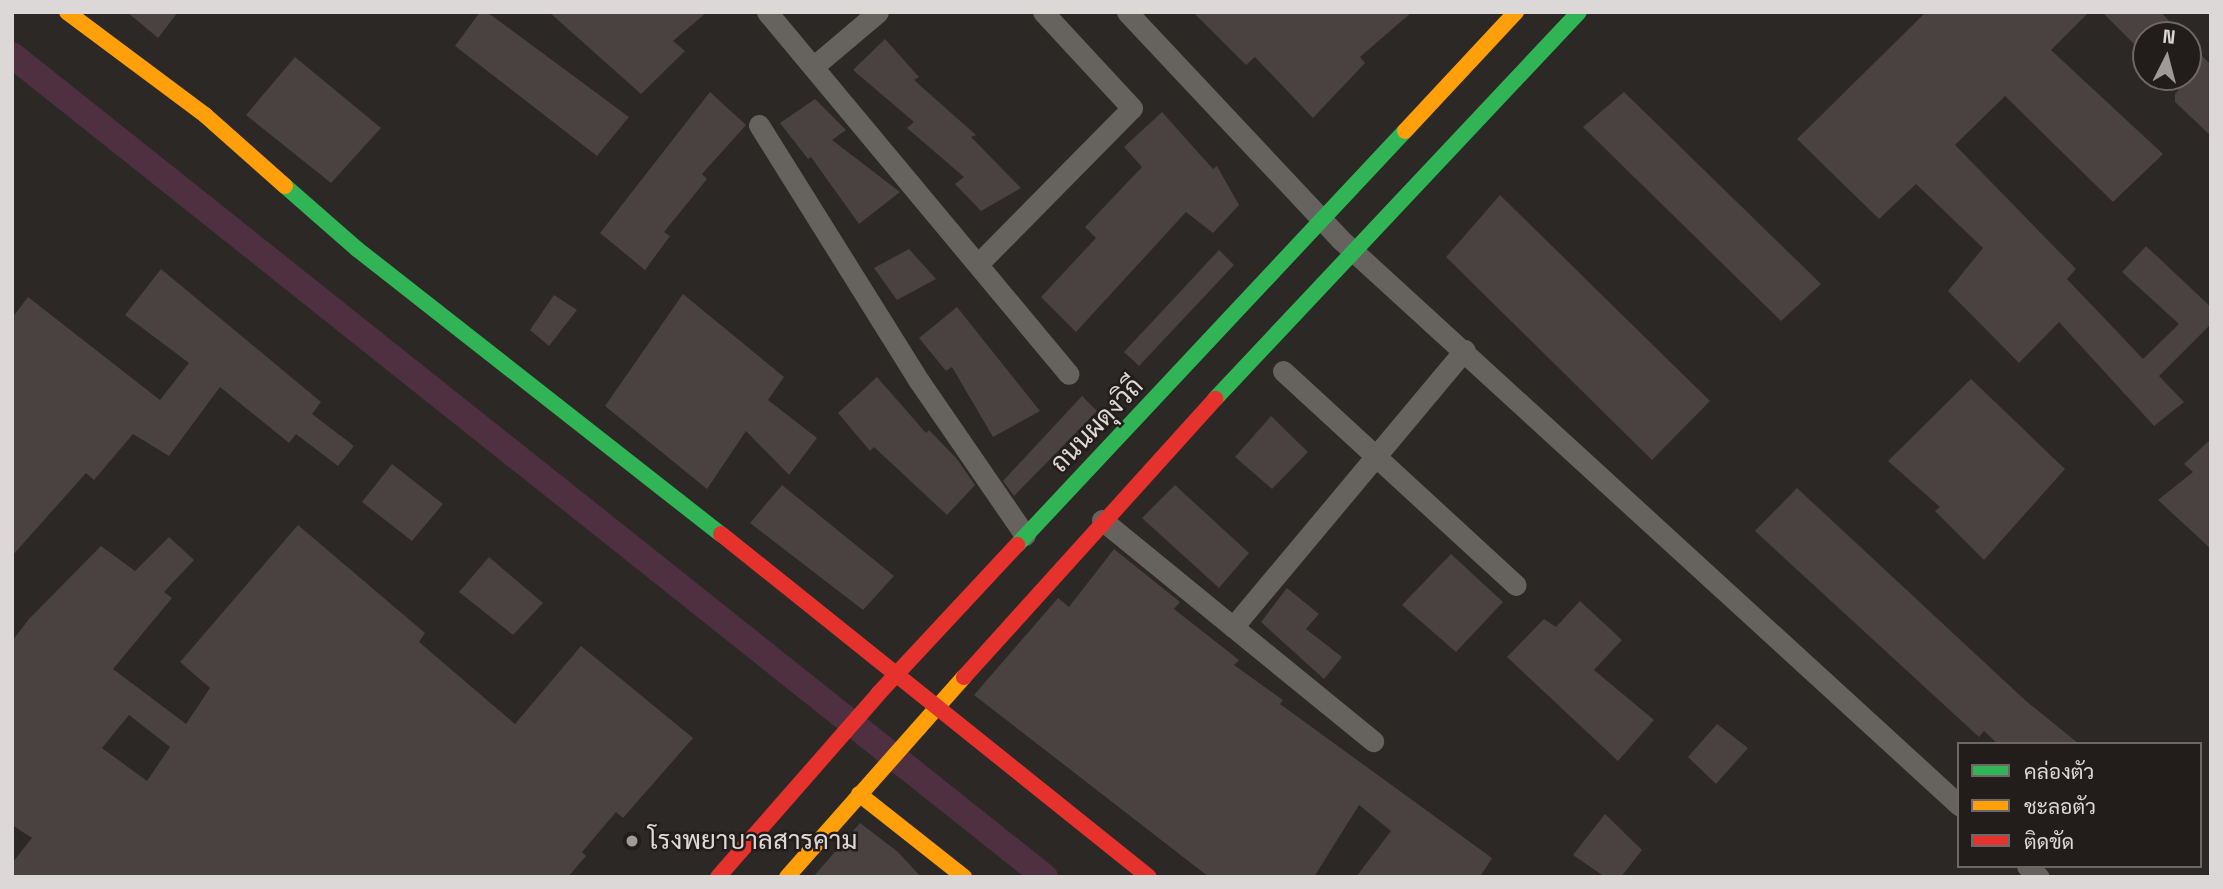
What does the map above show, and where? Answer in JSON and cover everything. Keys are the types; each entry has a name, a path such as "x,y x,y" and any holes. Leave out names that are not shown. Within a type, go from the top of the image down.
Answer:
{"main road":[{"path":"66,12 205,116 357,249 898,673 1149,877"},
{"name":"ถนนผดุงวิถี","path":"718,877 878,694 1025,535 1324,222 1473,53 1516,12"},
{"path":"787,877 935,704 1102,520 1579,12"},
{"path":"859,794 964,877"}],"street":[{"path":"767,12 1069,374"},
{"path":"813,67 878,12"},
{"path":"978,264 1132,108 1043,12"},
{"path":"1127,12 1354,251 1465,350 1618,497 1957,803"},
{"path":"759,125 919,381 1025,535"},
{"path":"1233,627 1378,458 1465,350"},
{"path":"1283,371 1516,585"},
{"path":"1102,520 1373,741"}],"building":[{"path":"127,12 178,12 158,38"},
{"path":"480,12 487,12 629,117 597,156 455,46"},
{"path":"549,12 707,12 673,41 685,51 641,94"},
{"path":"1193,12 1412,12 1360,57 1365,63 1313,118 1255,57 1246,65"},
{"path":"1926,12 2089,12 2051,50 2163,154 2113,202 2005,96 1955,145 2076,269 2067,279 2143,359 2179,324 2122,272 2146,246 2211,307 2211,324 2159,376 2184,402 2154,426 2059,322 2019,363 1948,291 1983,248 1916,184 1879,219 1797,139"},
{"path":"2102,12 2161,12 2169,21 2132,21 2132,42"},
{"path":"885,39 919,77 914,80 976,135 971,137 1021,188 981,211 955,184 964,177 907,128 914,122 853,70"},
{"path":"2202,56 2211,65 2211,136 2175,102 2178,91 2202,91"},
{"path":"295,57 381,128 331,183 246,115"},
{"path":"710,92 746,125 702,174 707,179 664,232 670,236 645,270 600,233"},
{"path":"1624,92 1821,284 1781,321 1583,127"},
{"path":"815,99 846,130 832,140 900,192 859,224 811,157 808,159 780,123"},
{"path":"1162,112 1213,169 1217,166 1239,205 1213,233 1186,212 1076,332 1041,297 1096,238 1085,227 1142,167 1124,147"},
{"path":"1500,195 1710,401 1652,460 1446,257"},
{"path":"909,249 936,279 897,300 874,268"},
{"path":"1219,250 1234,265 1139,366 1124,352"},
{"path":"161,269 321,402 312,414 354,446 338,466 296,434 289,443 220,387 169,456 133,434 94,480 86,473 12,556 12,318 28,297 160,400 189,363 125,315"},
{"path":"683,294 784,377 768,400 817,438 789,475 746,431 707,489 605,406"},
{"path":"554,295 577,310 549,346 530,330"},
{"path":"957,307 1040,411 993,437 952,367 946,371 919,338"},
{"path":"877,377 926,433 929,430 957,459 975,485 947,515 874,447 870,451 838,413"},
{"path":"1971,379 2065,469 1984,560 1935,511 1940,507 1888,461"},
{"path":"1082,396 1097,411 1014,496 1003,481"},
{"path":"1271,416 1308,452 1272,489 1235,457"},
{"path":"2211,439 2211,549 2158,500 2193,472 2184,464"},
{"path":"392,464 443,504 412,541 362,502"},
{"path":"782,485 894,576 863,610 750,523"},
{"path":"1175,485 1249,553 1219,588 1142,518"},
{"path":"1797,488 2026,701 2077,742 1996,742 1984,731 1979,737 1755,531"},
{"path":"298,525 425,633 419,642 515,724 581,646 693,738 623,818 616,812 582,852 586,856 568,877 12,877 12,863 32,838 12,825 12,641 29,619 101,546 135,571 169,537 194,560 164,592 172,598 113,669 186,724 210,688 180,662","holes":["129,715 170,747 147,781 102,748"]},
{"path":"1114,549 1180,602 1174,609 1239,660 1234,665 1283,700 1280,704 1492,858 1480,877 1356,877 1391,831 1359,805 1314,877 1209,877 974,695 1058,598 1069,607"},
{"path":"1451,554 1503,602 1456,652 1402,605"},
{"path":"489,557 543,603 513,635 459,592"},
{"path":"1287,588 1319,614 1306,629 1342,657 1324,679 1261,622"},
{"path":"1580,601 1622,640 1594,670 1654,720 1618,761 1507,657 1544,619 1556,627"},
{"path":"1717,724 1748,748 1716,784 1688,757"},
{"path":"1605,814 1642,850 1621,877 1605,877 1573,855"},
{"path":"860,823 898,852 921,877 813,877"}],"waterway":[{"path":"12,55 1045,877"}],"traffic: fast":[{"path":"1215,399 1579,12"},
{"path":"1017,545 1405,131"},
{"path":"285,186 357,249 721,534"}],"traffic: slow":[{"path":"67,12 205,115 285,186"},
{"path":"1405,131 1516,12"},
{"path":"787,877 964,677"},
{"path":"859,794 964,877"}],"traffic: jam":[{"path":"964,677 1215,399"},
{"path":"721,534 1149,877"},
{"path":"718,877 878,694 1017,545"}],"place":[{"name":"โรงพยาบาลสารคาม","path":"632,841"}]}
